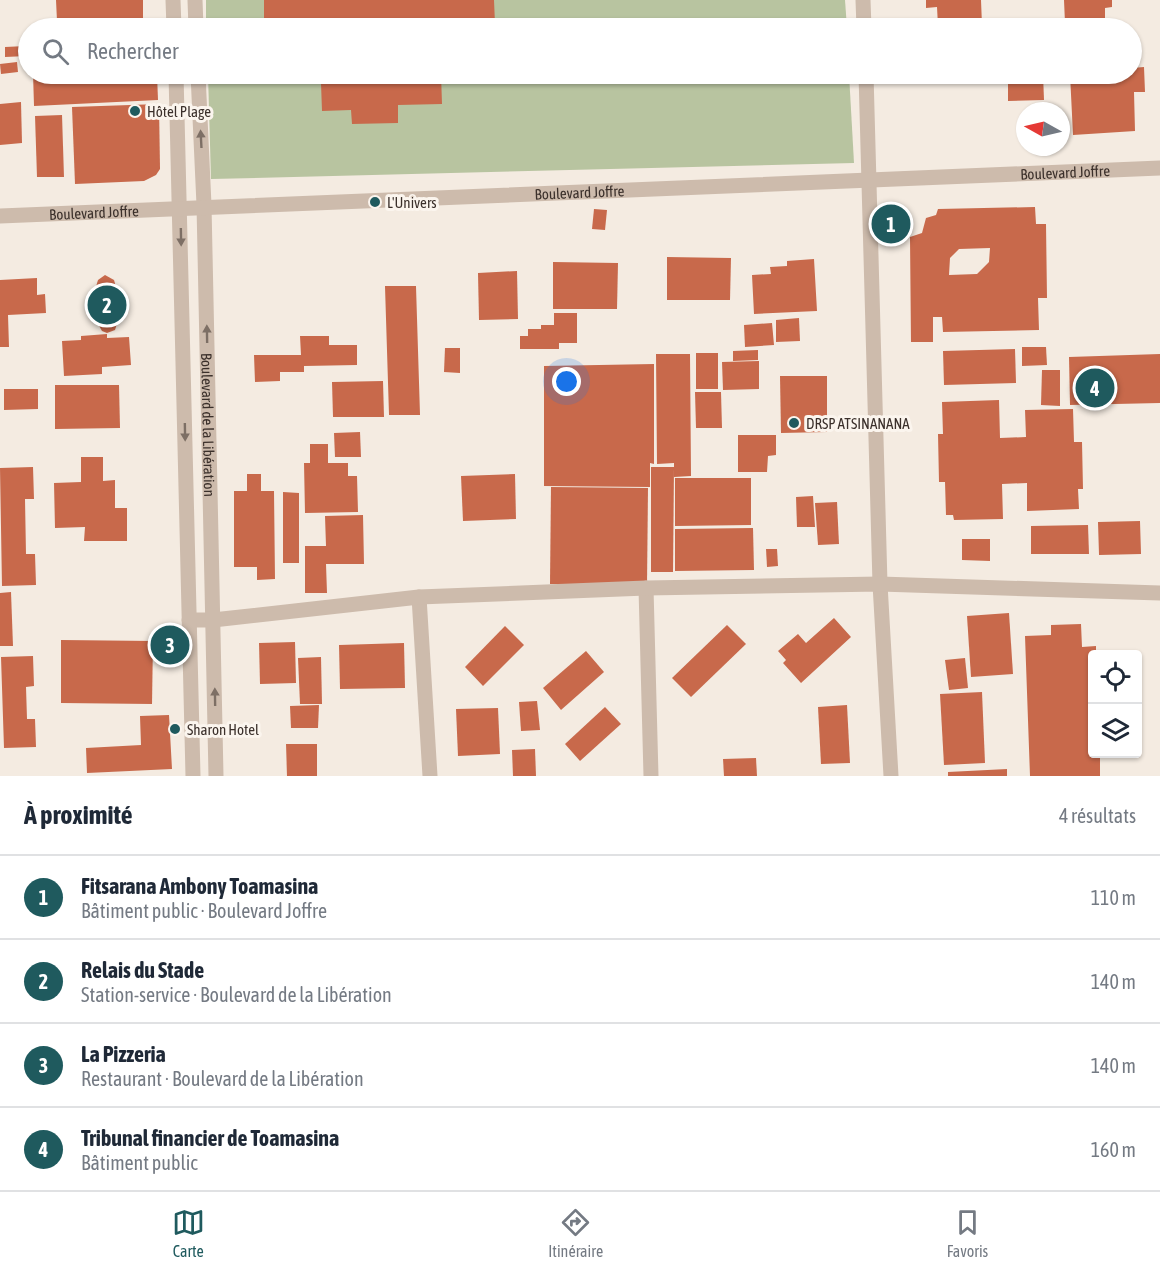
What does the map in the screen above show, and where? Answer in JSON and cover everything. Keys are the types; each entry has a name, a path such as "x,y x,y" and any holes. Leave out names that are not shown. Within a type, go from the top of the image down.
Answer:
{"street":[{"path":"173,0 174,18"},
{"path":"195,0 196,18"},
{"path":"863,0 864,18"},
{"name":"Boulevard de la Libération","path":"176,84 193,776"},
{"name":"Boulevard de la Libération","path":"198,84 204,205 216,776"},
{"path":"866,84 871,180 880,584 891,776"},
{"name":"Boulevard Joffre","path":"0,216 204,205 1160,168"},
{"path":"189,620 213,620 419,597 646,588 880,584 1160,593"},
{"path":"646,588 651,776"},
{"path":"419,597 430,776"}],"green space":[{"path":"206,0 845,0 846,18 206,18"},
{"path":"208,84 850,84 854,163 211,179"}],"building":[{"path":"56,0 143,0 143,18 57,18"},
{"path":"264,0 494,0 495,18 264,18"},
{"path":"926,0 981,0 982,18 938,18 937,7 926,8"},
{"path":"1064,0 1112,0 1112,7 1105,8 1105,18 1065,18"},
{"path":"18,46 18,56 5,57 5,47"},
{"path":"17,62 18,72 1,74 0,64"},
{"path":"1142,67 1144,67 1145,92 1134,92 1135,131 1073,135 1070,84 1142,84"},
{"path":"33,84 157,84 158,100 34,106"},
{"path":"321,84 441,84 442,104 398,105 398,123 352,124 351,110 322,111"},
{"path":"1008,84 1043,84 1044,100 1008,101"},
{"path":"21,102 22,143 0,145 0,104"},
{"path":"159,104 160,169 156,175 144,181 75,184 72,107"},
{"path":"62,115 64,177 37,177 35,116"},
{"path":"1035,207 1036,224 1046,224 1047,298 1038,298 1039,330 943,332 942,317 933,317 933,342 911,342 910,237 922,233 926,218 936,215 938,209","holes":["990,248 989,262 977,274 949,275 950,258 959,249"]},
{"path":"594,209 607,210 605,230 592,229"},
{"path":"667,257 731,258 730,300 667,300"},
{"path":"814,259 817,311 754,314 752,275 771,274 770,267 787,266 787,261"},
{"path":"553,262 618,263 617,309 553,309"},
{"path":"517,271 518,319 479,320 478,273"},
{"path":"105,275 114,280 122,308 115,330 107,333 102,331 97,322 91,303 98,280"},
{"path":"37,278 37,295 45,294 46,313 8,315 9,347 0,347 0,280"},
{"path":"385,286 416,286 420,415 389,415"},
{"path":"554,313 577,313 577,343 559,343 559,349 520,349 520,336 528,336 528,329 541,329 541,325 554,325"},
{"path":"799,318 800,341 776,342 776,320"},
{"path":"772,323 774,345 745,347 744,325"},
{"path":"107,334 107,338 129,337 131,365 102,367 102,374 64,376 62,341 81,340 81,336"},
{"path":"300,336 329,336 329,345 357,345 357,365 304,366 304,372 280,372 280,381 255,382 254,355 301,355"},
{"path":"1022,347 1046,347 1047,365 1022,366"},
{"path":"445,348 460,348 460,373 444,372"},
{"path":"1015,349 1016,383 944,385 943,351"},
{"path":"758,350 758,360 733,361 733,351"},
{"path":"696,353 718,353 718,389 696,389"},
{"path":"656,354 690,354 691,476 674,477 674,463 657,464"},
{"path":"1160,354 1160,403 1070,405 1069,357"},
{"path":"759,361 759,389 723,390 722,362"},
{"path":"654,364 654,464 650,463 650,487 544,486 544,366"},
{"path":"1042,370 1060,370 1060,406 1041,405"},
{"path":"780,376 827,376 827,432 781,433"},
{"path":"383,381 384,417 333,417 332,382"},
{"path":"55,385 119,385 120,428 55,429"},
{"path":"4,389 38,389 38,409 4,410"},
{"path":"695,392 721,392 722,428 696,428"},
{"path":"999,400 1000,438 1026,437 1025,410 1073,409 1074,442 1082,442 1083,489 1078,489 1079,509 1027,511 1027,483 1002,484 1003,519 954,520 953,515 946,515 945,482 939,482 938,434 943,434 942,402"},
{"path":"360,432 361,457 335,457 334,433"},
{"path":"738,435 776,435 776,455 768,456 767,472 738,472"},
{"path":"310,444 328,444 328,463 348,463 348,476 357,476 358,512 305,513 304,463 310,463"},
{"path":"81,457 103,457 103,481 115,480 115,508 127,508 127,541 84,541 85,527 55,528 54,483 81,482"},
{"path":"33,467 34,499 25,499 26,554 35,554 36,585 2,586 0,468"},
{"path":"651,467 674,467 673,572 651,572"},
{"path":"247,474 261,474 261,491 274,491 275,579 257,580 257,567 234,567 234,491 247,491"},
{"path":"515,474 516,519 463,521 461,476"},
{"path":"675,478 751,478 751,525 675,526"},
{"path":"551,487 648,488 647,585 550,584"},
{"path":"283,492 299,493 299,563 283,563"},
{"path":"813,496 815,527 797,527 796,497"},
{"path":"837,502 839,544 818,545 815,503"},
{"path":"363,515 364,564 326,564 327,593 305,593 305,546 326,546 325,516"},
{"path":"1140,521 1141,554 1099,555 1098,522"},
{"path":"1088,525 1089,554 1031,554 1031,526"},
{"path":"753,528 754,570 675,571 675,529"},
{"path":"962,539 990,539 990,561 962,560"},
{"path":"766,549 777,549 778,566 767,567"},
{"path":"11,592 13,646 0,646 0,593"},
{"path":"1009,613 1013,674 971,677 967,616"},
{"path":"834,618 851,637 801,683 783,663 786,660 778,651 798,634 806,643"},
{"path":"1081,624 1082,647 1096,646 1096,650 1088,650 1088,758 1100,758 1100,776 1030,776 1025,636 1051,635 1051,625"},
{"path":"727,625 746,644 691,697 672,678"},
{"path":"505,626 524,645 483,686 465,667"},
{"path":"61,640 153,641 152,704 61,703"},
{"path":"295,642 296,683 260,684 259,643"},
{"path":"404,643 405,688 340,689 339,645"},
{"path":"586,651 604,672 561,710 543,688"},
{"path":"33,656 34,686 26,687 27,719 35,719 36,747 4,748 1,657"},
{"path":"321,657 322,704 300,704 298,658"},
{"path":"965,658 968,688 949,690 945,660"},
{"path":"982,692 985,763 944,765 940,694"},
{"path":"537,701 540,730 521,731 519,702"},
{"path":"319,705 318,728 291,728 290,706"},
{"path":"847,705 850,763 821,764 818,707"},
{"path":"605,707 621,724 580,761 565,744"},
{"path":"498,708 500,754 458,756 456,709"},
{"path":"169,715 172,769 87,773 86,748 141,745 140,716"},
{"path":"286,744 317,744 317,776 287,776"},
{"path":"535,749 536,776 513,776 512,750"},
{"path":"756,758 757,776 724,776 723,759"},
{"path":"1007,769 1007,776 948,776 948,772"}],"place":[{"name":"Hôtel Plage","path":"135,111"},
{"name":"L'Univers","path":"375,202"},
{"name":"Fitsarana Ambony Toamasina","path":"891,224"},
{"name":"Relais du Stade","path":"107,305"},
{"name":"Tribunal financier de Toamasina","path":"1095,388"},
{"name":"DRSP ATSINANANA","path":"794,423"},
{"name":"La Pizzeria","path":"170,645"},
{"name":"Sharon Hotel","path":"175,729"}]}
